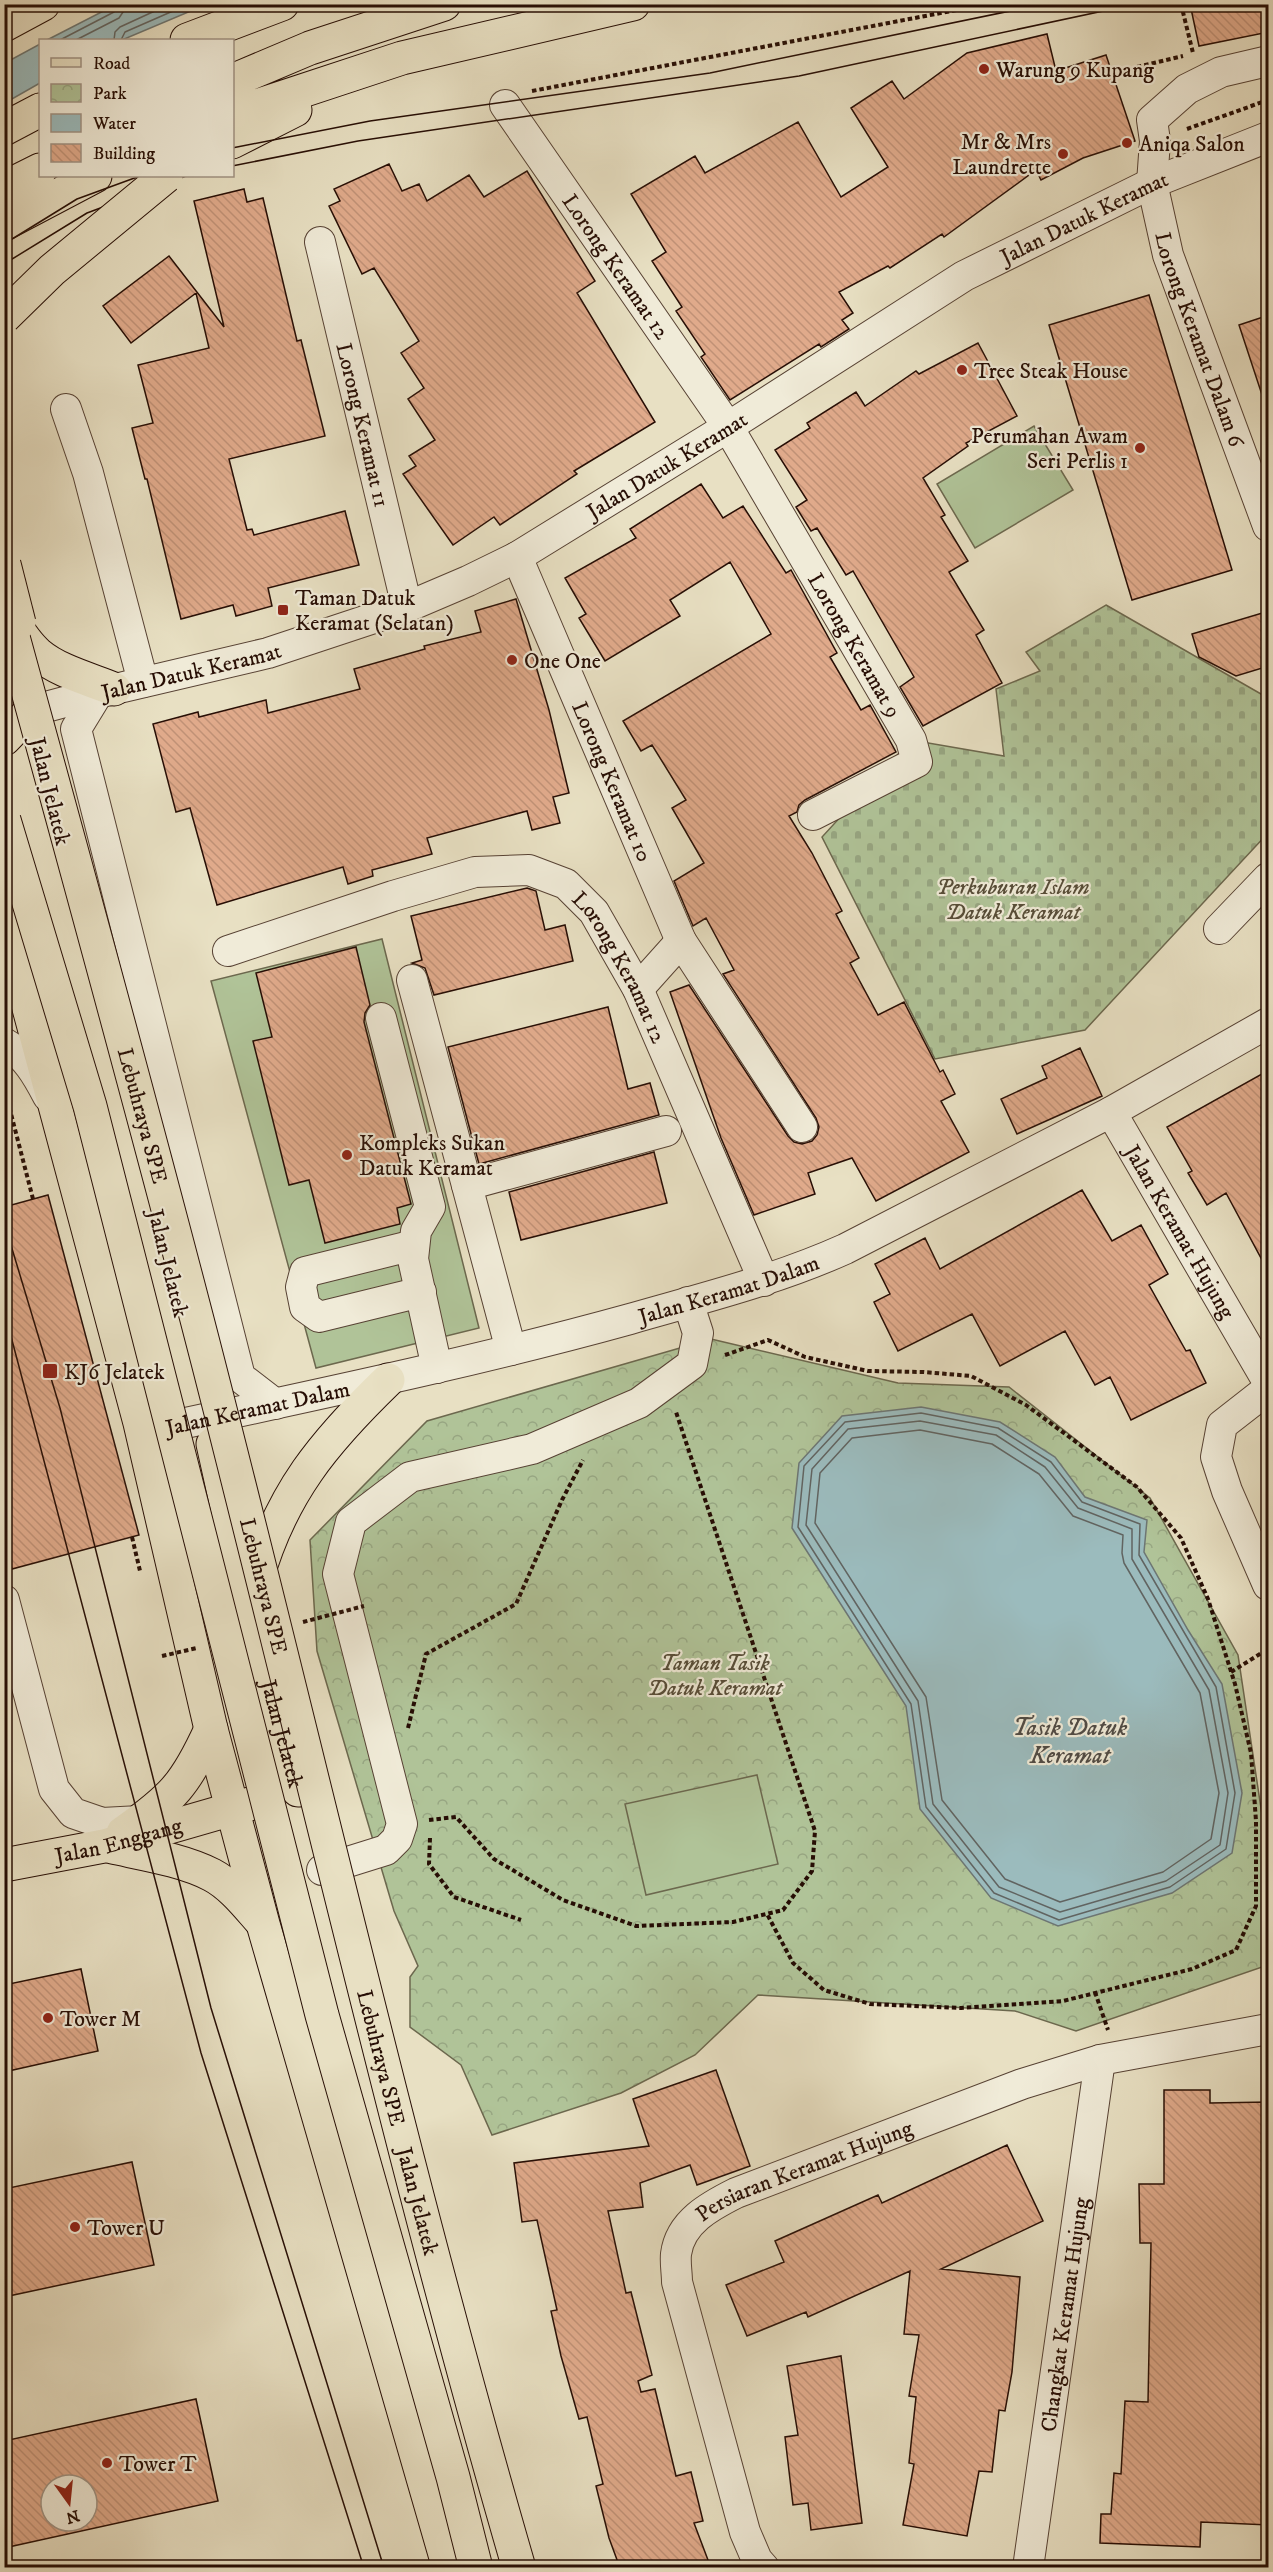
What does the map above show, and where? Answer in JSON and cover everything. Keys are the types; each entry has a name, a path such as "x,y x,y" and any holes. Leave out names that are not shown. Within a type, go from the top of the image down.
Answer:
{"main road":[{"path":"4,25 44,4"},
{"path":"190,39 282,4"},
{"path":"234,80 310,48 444,4"},
{"path":"234,113 402,58 633,4"},
{"path":"234,141 402,58"},
{"path":"4,129 39,111"},
{"path":"4,224 93,177"},
{"path":"4,317 52,270 165,177"},
{"path":"4,564 138,1092"},
{"name":"Lebuhraya SPE","path":"4,604 138,1092 209,1365 364,1989 490,2467 519,2568"},
{"path":"4,610 21,635 39,654 72,673 118,688"},
{"name":"Jalan Jelatek","path":"4,610 208,1418 249,1606 322,1870 531,2568"},
{"path":"4,739 31,711"},
{"name":"Lebuhraya SPE","path":"4,819 90,1106 322,2015 450,2466 476,2568"},
{"path":"7,922 142,1432 232,1810 449,2568"},
{"path":"249,1606 263,1556 277,1520 300,1478 327,1443 388,1380"},
{"path":"104,1846 166,1802 185,1780 211,1729"},
{"name":"Jalan Enggang","path":"4,1865 104,1846 249,1805 261,1798 273,1783 280,1763 284,1733"},
{"path":"104,1846 159,1857 212,1875 242,1899 263,1924"}],"street":[{"name":"Lorong Keramat Dalam 6","path":"1269,61 1221,72 1187,89 1152,120 1155,141 1152,183 1168,255 1269,526"},
{"name":"Lorong Keramat 12","path":"505,105 728,427"},
{"name":"Jalan Datuk Keramat","path":"31,711 268,653 407,607 518,557 728,427 964,276 1152,183 1269,137"},
{"name":"Lorong Keramat 11","path":"320,242 407,607"},
{"path":"66,410 88,473 118,688 76,729 240,1377 275,1404"},
{"name":"Lorong Keramat 9","path":"728,427 910,740 917,762 813,815"},
{"name":"Lorong Keramat 10","path":"518,557 681,941 802,1127"},
{"name":"Lorong Keramat 12","path":"228,951 393,896 475,872 529,870 566,884 594,912 638,989 764,1281"},
{"path":"1219,929 1269,878"},
{"path":"4,968 7,922"},
{"path":"638,989 681,941"},
{"path":"412,980 511,1350"},
{"path":"381,1018 430,1207 416,1231 413,1259 437,1368"},
{"name":"Jalan Keramat Dalam","path":"142,1432 388,1380 511,1350 764,1281 809,1265 845,1249 1111,1112 1269,1023"},
{"path":"4,1043 15,1049 34,1069 58,1115"},
{"name":"Jalan Keramat Hujung","path":"1111,1112 1269,1382"},
{"path":"467,1185 666,1131"},
{"path":"414,1245 305,1272 301,1287 305,1307 319,1317 421,1292"},
{"path":"322,1870 386,1850 419,1818 338,1574 351,1522 410,1478 532,1449 639,1403 692,1364 698,1333 688,1302"},
{"path":"1269,1389 1222,1425 1216,1457 1227,1491 1269,1585"},
{"path":"4,1600 54,1789 73,1813 102,1823 140,1821"},
{"name":"Persiaran Keramat Hujung","path":"764,2568 757,2560 745,2532 677,2282 676,2253 687,2227 709,2207 736,2193 1022,2084 1108,2058 1269,2029"},
{"name":"Changkat Keramat Hujung","path":"1028,2568 1108,2058"}],"path":[{"path":"505,105 526,92 988,4"},
{"path":"1181,4 1193,54"},
{"path":"1155,141 1269,100"},
{"path":"4,1103 9,1106 33,1199"},
{"path":"718,1362 725,1354 768,1340 805,1357 868,1371 971,1376 1026,1405 1137,1486 1181,1538 1208,1599 1231,1672 1251,1754 1256,1821 1256,1906 1236,1950 1192,1969 1063,2001 961,2008 870,2004 824,1990 801,1970 793,1963 767,1914"},
{"path":"521,1920 454,1897 429,1864 419,1818 456,1817 494,1859 563,1900 636,1926 733,1922 783,1910 812,1871 815,1831 675,1408 639,1403"},
{"path":"407,1732 426,1654 516,1604 562,1500 584,1458"},
{"path":"132,1537 141,1577"},
{"path":"1231,1672 1269,1648"},
{"path":"1095,1992 1108,2058"}],"green space":[{"path":"1034,426 1073,490 975,548 937,484"},
{"name":"Perkuburan Islam Datuk Keramat","path":"1106,605 1268,698 1268,833 1085,1030 935,1059 822,837 911,740 1004,756 996,689 1040,671 1026,652"},
{"name":"Kompleks Sukan Datuk Keramat","path":"382,939 479,1328 316,1368 211,981"},
{"name":"Taman Tasik Datuk Keramat","path":"711,1339 898,1383 1009,1387 1150,1498 1238,1655 1268,1855 1268,1965 1076,2031 1015,2011 758,1995 695,2055 621,2093 492,2135 461,2065 410,2027 410,1977 418,1966 394,1911 317,1651 310,1540 427,1421"},
{"path":"757,1775 778,1864 646,1895 625,1804"}],"water":[{"path":"117,4 205,4 124,39 49,39"},
{"path":"39,45 39,84 5,103 5,63"},
{"name":"Tasik Datuk Keramat","path":"921,1407 1000,1422 1055,1457 1085,1497 1147,1520 1144,1552 1188,1630 1222,1684 1242,1793 1232,1853 1172,1893 1058,1926 991,1898 920,1809 906,1706 792,1528 799,1463 842,1416"}],"building":[{"path":"1190,4 1269,4 1269,32 1199,46"},
{"path":"1047,34 1056,71 1106,55 1135,141 1083,158 1041,180 1036,170 944,237 942,234 890,268 888,266 839,292 853,313 842,320 849,329 821,347 819,344 730,400 701,357 705,354 676,311 682,307 652,261 666,252 631,194 695,156 705,173 798,122 841,197 888,167 851,108 892,81 904,99 967,53"},
{"path":"389,164 402,191 419,184 427,201 469,175 484,197 527,171 595,281 577,293 655,422 574,471 577,474 500,525 494,517 453,545 403,474 416,466 409,456 435,440 408,399 424,388 401,353 419,341 374,268 362,274 329,206 340,201 334,189"},
{"path":"244,189 247,202 263,198 297,341 301,340 325,436 229,459 247,530 252,529 254,535 345,511 359,565 268,588 272,606 236,616 233,605 181,619 147,479 145,479 132,428 153,423 138,365 209,348 196,293 131,343 103,306 169,256 224,327 194,201"},
{"name":"Perumahan Awam Seri Perlis 1","path":"1149,295 1232,570 1132,600 1049,325"},
{"path":"1269,315 1269,400 1264,401 1239,325"},
{"path":"978,343 1017,416 966,443 968,446 923,478 945,515 941,517 968,561 949,572 984,630 976,635 1002,683 923,726 900,687 914,677 853,571 846,575 817,528 811,531 796,507 807,500 775,450 810,428 807,423 856,392 865,406 916,371 919,374"},
{"path":"701,484 723,518 743,506 786,573 791,570 837,653 830,657 861,710 870,705 896,752 805,800 799,805 797,812 789,816 812,853 842,911 836,914 859,958 850,963 878,1015 904,1002 940,1072 943,1070 955,1094 941,1101 969,1152 876,1201 852,1158 808,1173 815,1194 754,1215 721,1138 670,992 689,985 788,1136 794,1142 802,1144 812,1141 819,1127 816,1118 723,974 734,970 706,918 693,926 674,881 704,863 672,808 686,800 652,745 641,751 623,721 771,634 730,562 670,600 680,616 605,661 579,618 586,614 565,578 636,538 630,529"},
{"path":"516,599 549,710 569,793 553,797 560,823 532,830 527,811 427,838 432,854 372,870 373,876 348,884 343,867 217,905 190,808 176,812 153,724 198,712 199,717 266,700 268,713 360,689 354,669 425,649 424,646 481,632 475,611"},
{"path":"1269,611 1269,666 1236,676 1199,657 1192,634"},
{"path":"527,888 536,891 545,930 565,925 573,961 434,995 425,968 412,963 422,960 411,916"},
{"path":"356,947 370,1005 365,1013 364,1022 411,1204 397,1208 400,1224 325,1243 309,1180 289,1185 253,1041 272,1037 256,973"},
{"path":"608,1007 628,1089 650,1083 659,1115 479,1164 448,1047"},
{"path":"1080,1048 1102,1096 1017,1134 1001,1099 1047,1078 1042,1066"},
{"path":"1269,1070 1269,1273 1226,1193 1207,1205 1188,1173 1192,1171 1167,1127"},
{"path":"654,1152 667,1203 521,1240 509,1192"},
{"path":"1082,1190 1112,1241 1141,1225 1168,1274 1149,1285 1186,1351 1190,1350 1206,1383 1131,1420 1110,1377 1095,1385 1065,1331 1000,1366 972,1314 898,1351 874,1302 890,1294 875,1264 925,1238 940,1269"},
{"name":"KJ6 Jelatek","path":"48,1195 139,1535 12,1569 4,1542 4,1207"},
{"name":"Tower M","path":"81,1969 98,2051 4,2072 4,1985"},
{"path":"716,2070 750,2166 697,2185 690,2165 640,2183 643,2207 608,2211 626,2293 631,2292 652,2375 638,2381 641,2392 655,2389 676,2476 691,2472 703,2521 694,2523 711,2568 620,2568 609,2538 596,2486 603,2484 587,2417 579,2419 561,2356 551,2311 557,2310 537,2220 522,2222 514,2163 649,2146 633,2099"},
{"path":"1164,2090 1210,2090 1210,2103 1269,2102 1269,2525 1201,2522 1200,2547 1100,2543 1101,2514 1111,2514 1114,2473 1121,2474 1125,2401 1148,2402 1151,2243 1140,2243 1139,2184 1164,2184"},
{"path":"1007,2145 1043,2221 941,2269 1020,2277 1012,2372 1005,2411 999,2410 992,2472 979,2471 967,2536 903,2525 914,2464 909,2463 916,2397 909,2396 919,2335 904,2334 910,2271 808,2317 806,2312 747,2336 726,2285 784,2262 775,2241 878,2195 882,2203"},
{"name":"Tower U","path":"132,2162 154,2265 4,2297 4,2189"},
{"path":"841,2356 862,2523 811,2530 808,2503 793,2505 785,2437 798,2435 787,2366"},
{"name":"Tower T","path":"196,2399 218,2501 99,2527 99,2473 39,2473 39,2533 72,2533 4,2548 4,2441"}],"tram line":[{"path":"234,148 370,121 710,73 1044,4"},
{"path":"234,166 358,141 799,76 1136,4"},
{"path":"4,244 77,199 137,177"},
{"path":"4,264 87,213 183,177"},
{"path":"4,1222 60,1408 211,2008 384,2568"},
{"path":"4,1310 201,2053 364,2568"}],"place":[{"name":"Warung 9 Kupang","path":"984,69"},
{"name":"Aniqa Salon","path":"1127,143"},
{"name":"Mr & Mrs Laundrette","path":"1063,154"},
{"name":"Tree Steak House","path":"962,370"},
{"name":"Perumahan Awam Seri Perlis 1","path":"1140,448"},
{"name":"Taman Datuk Keramat (Selatan)","path":"283,610"},
{"name":"One One","path":"512,660"},
{"name":"Kompleks Sukan Datuk Keramat","path":"347,1155"},
{"name":"KJ6 Jelatek","path":"50,1371"},
{"name":"Tower M","path":"48,2018"},
{"name":"Tower U","path":"75,2227"},
{"name":"Tower T","path":"107,2463"}]}
